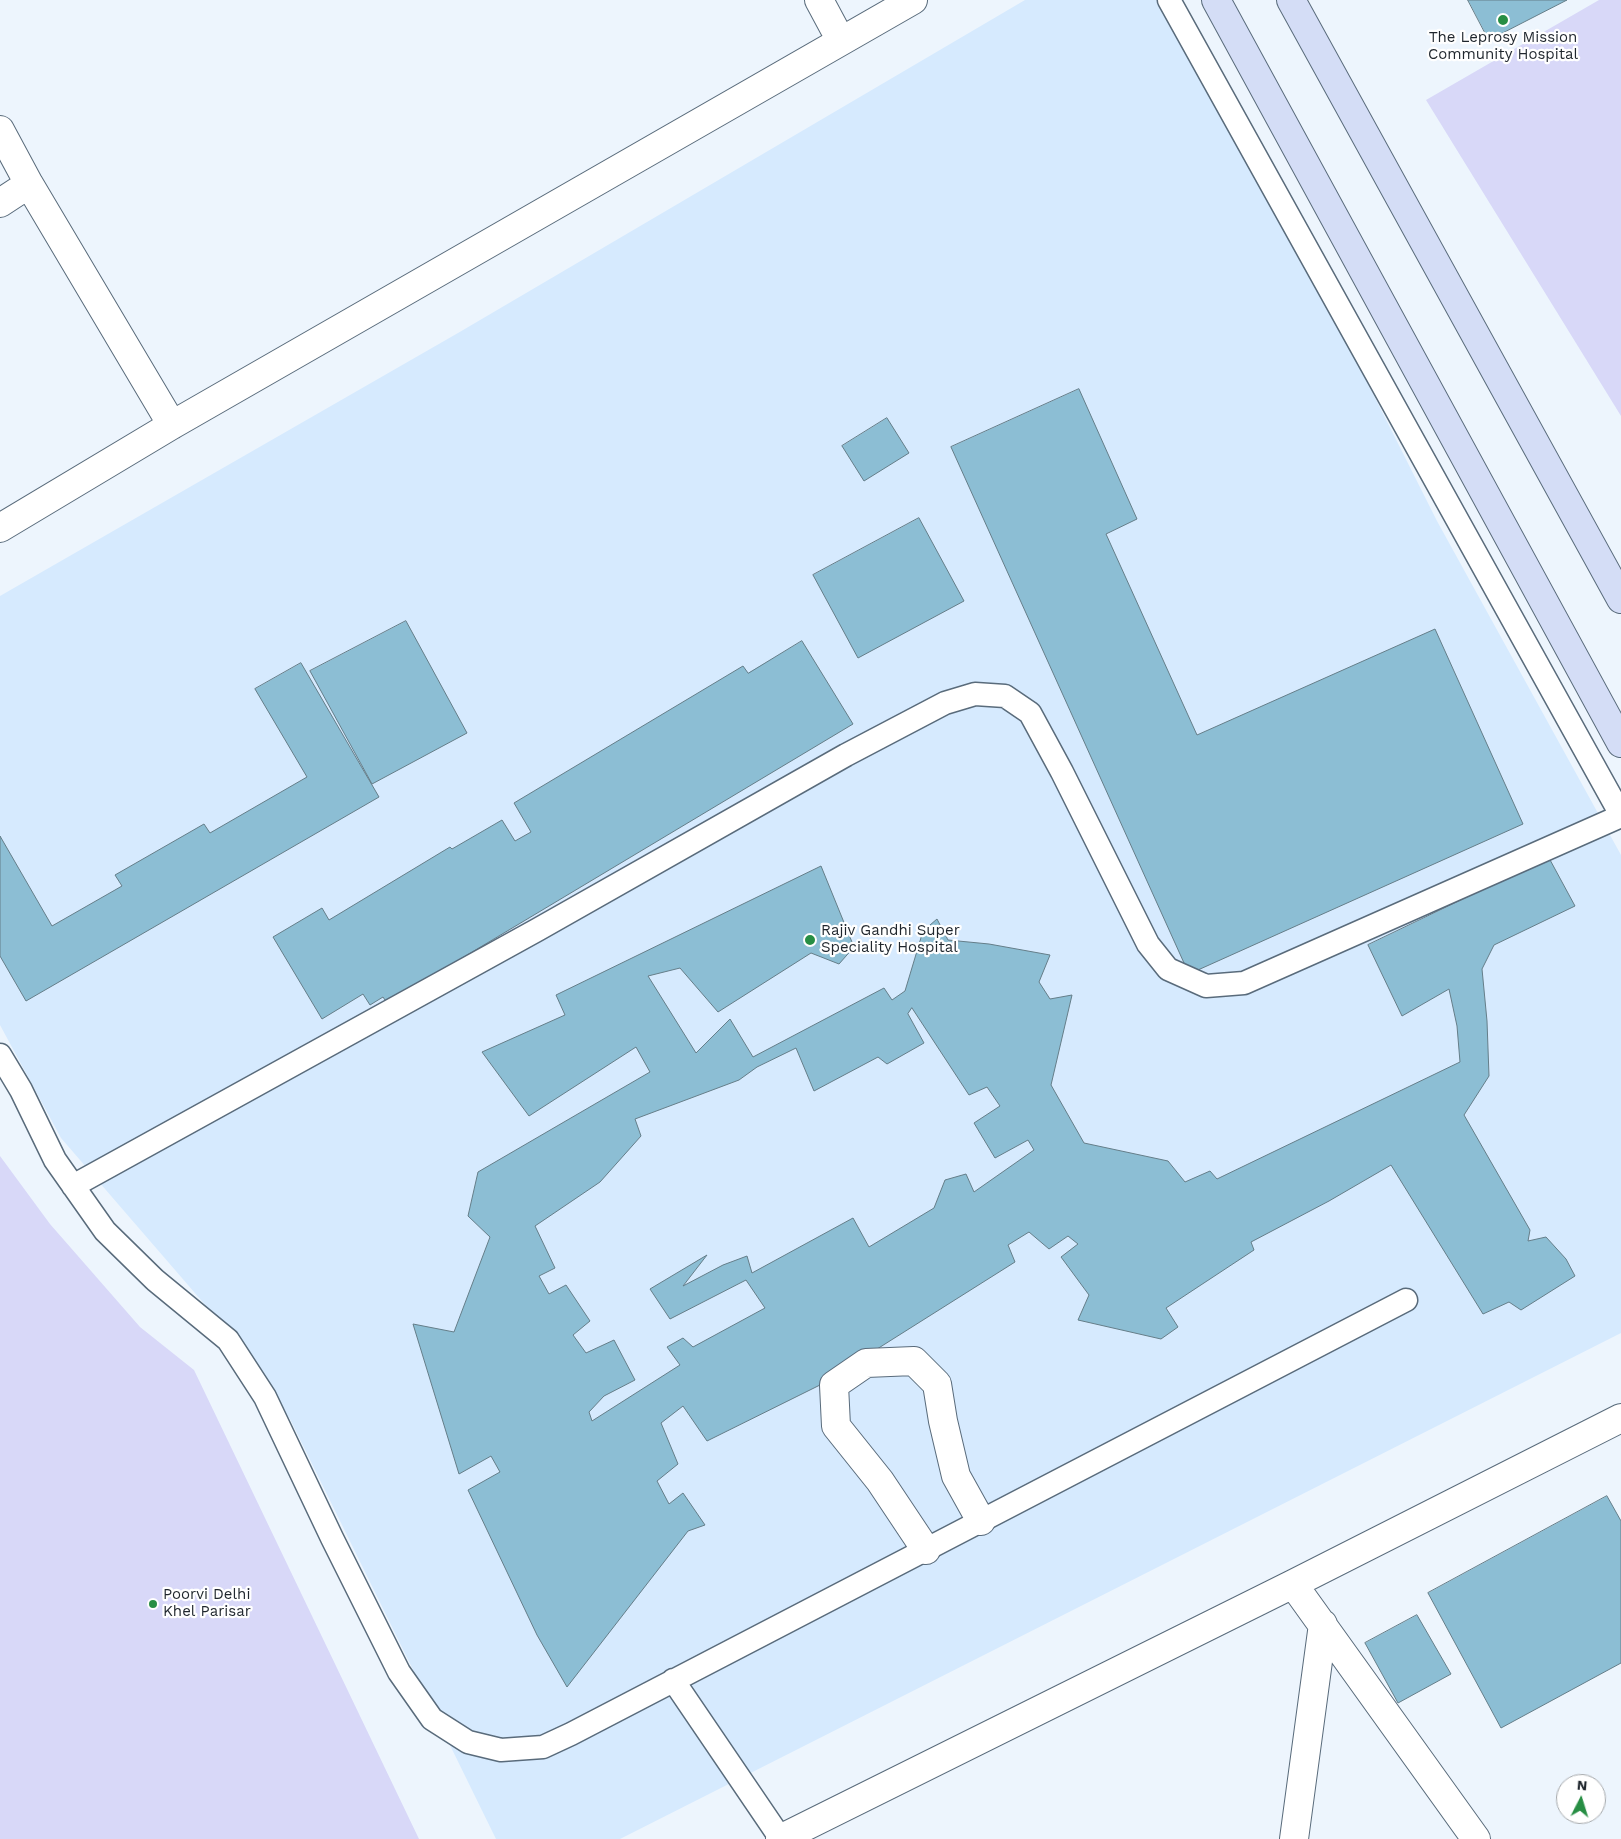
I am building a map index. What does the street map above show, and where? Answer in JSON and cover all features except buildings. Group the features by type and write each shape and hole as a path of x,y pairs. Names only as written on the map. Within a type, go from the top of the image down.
{"main road":[{"path":"1216,0 1621,743"},
{"path":"1291,0 1621,599"}],"street":[{"path":"819,0 841,41"},
{"path":"0,528 172,425 913,0"},
{"path":"0,130 29,184 172,425"},
{"path":"0,203 29,184"},
{"path":"926,1550 880,1481 836,1426 834,1385 866,1363 914,1361 937,1384 943,1421 956,1476 981,1521"},
{"path":"781,1839 1294,1584 1621,1418"},
{"path":"1294,1584 1476,1839"},
{"path":"1294,1839 1323,1624"}],"lane":[{"path":"73,1186 537,930 846,755 944,703 975,694 1006,696 1030,713 1062,772 1148,944 1168,969 1206,986 1244,983 1621,816 1169,0"},
{"path":"0,1055 21,1090 55,1160 104,1232 155,1280 228,1340 265,1397 332,1538 399,1672 432,1719 468,1742 502,1750 542,1747 1406,1300"},
{"path":"674,1680 781,1839"}],"shaded area":[{"name":"Rajiv Gandhi Super Speciality Hospital","path":"1025,0 1175,0 1437,521 1621,855 1621,1333 620,1839 496,1839 290,1419 207,1307 61,1138 0,1025 0,596 458,333"},
{"path":"1599,0 1621,0 1621,416 1426,100"},
{"name":"Poorvi Delhi Khel Parisar","path":"0,1156 50,1224 140,1327 194,1370 419,1839 0,1839"}],"place":[{"name":"The Leprosy Mission Community Hospital","path":"1503,20"},
{"name":"Rajiv Gandhi Super Speciality Hospital","path":"810,940"},
{"name":"Poorvi Delhi Khel Parisar","path":"153,1604"}]}
